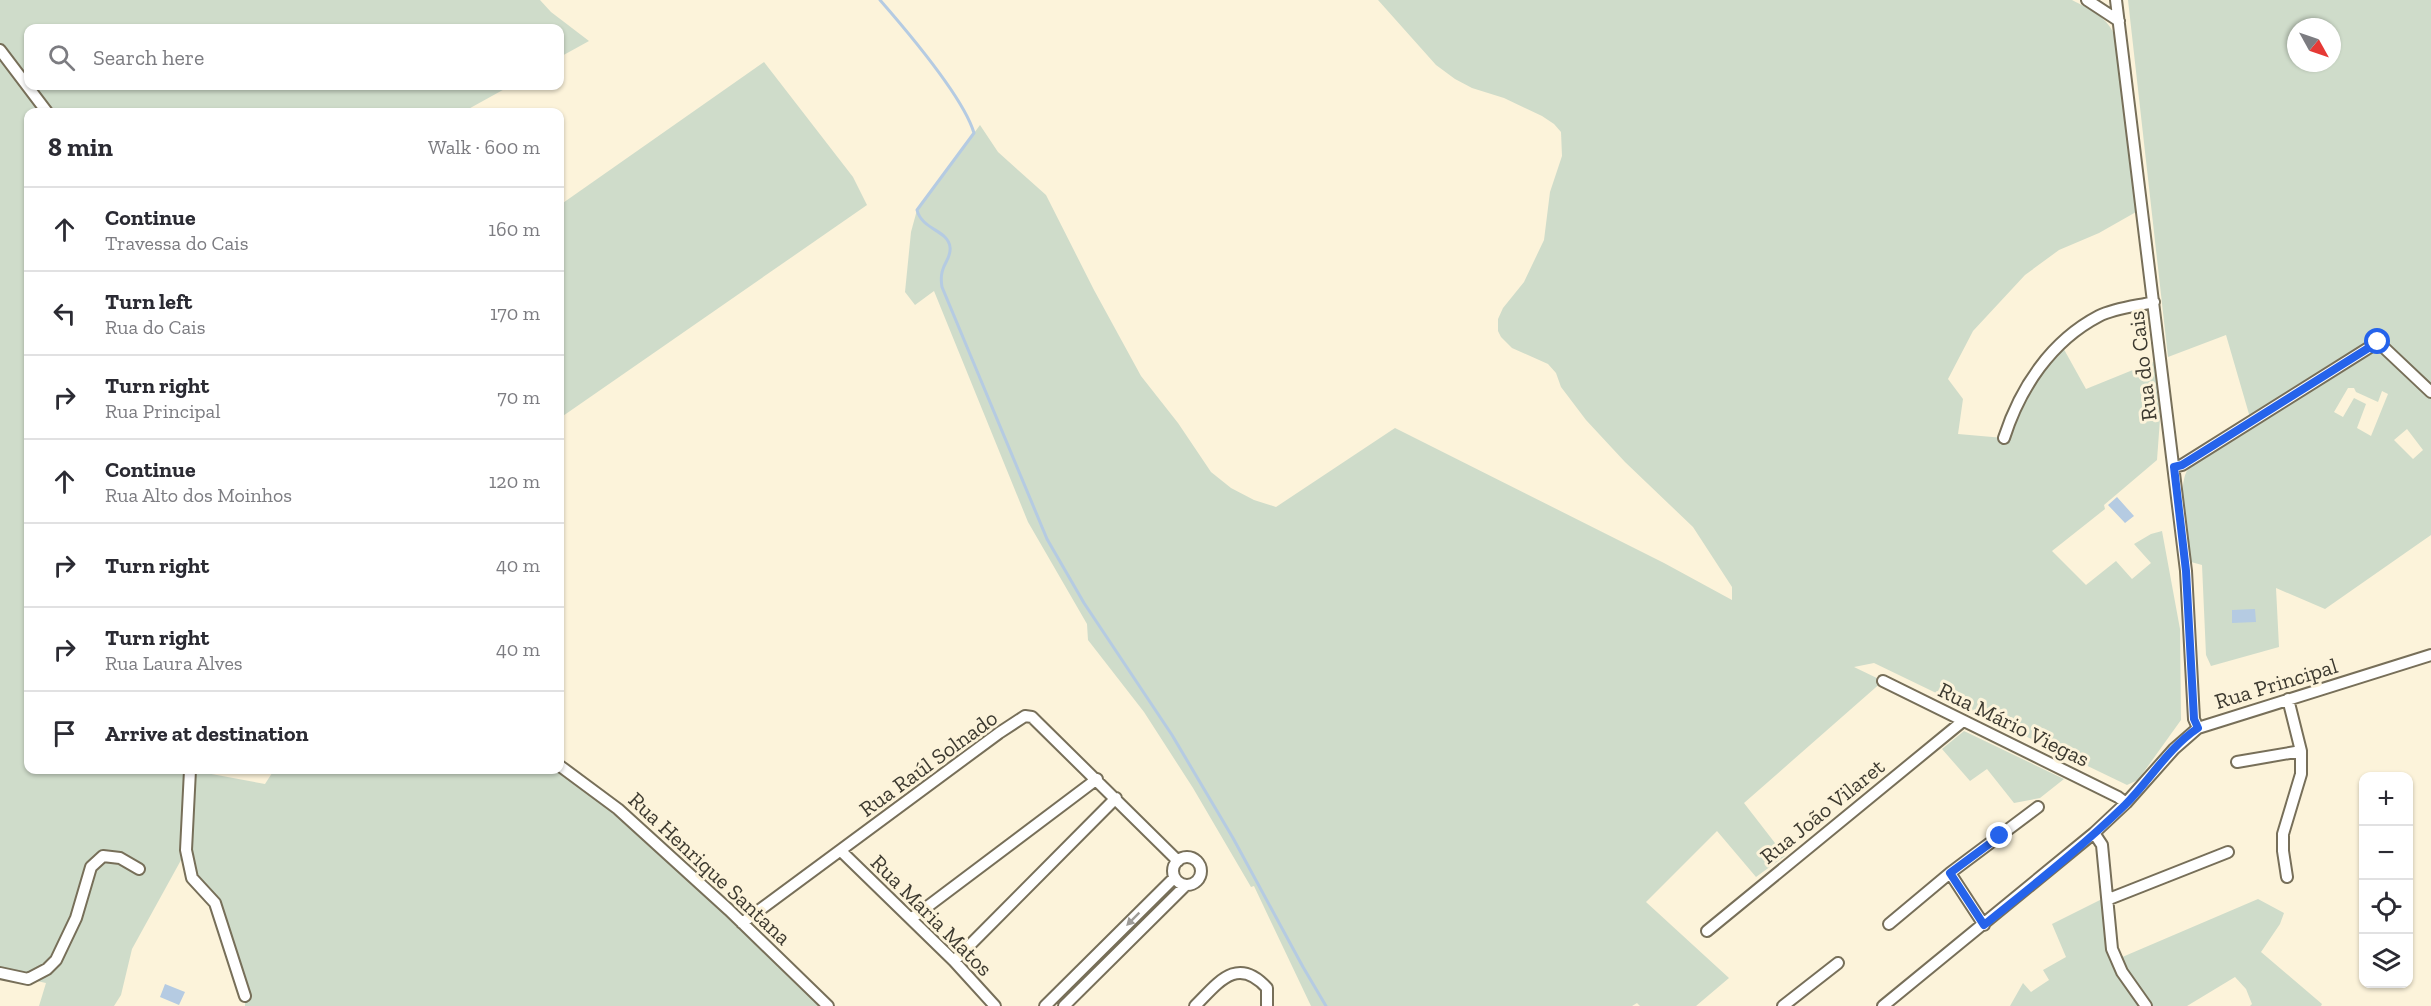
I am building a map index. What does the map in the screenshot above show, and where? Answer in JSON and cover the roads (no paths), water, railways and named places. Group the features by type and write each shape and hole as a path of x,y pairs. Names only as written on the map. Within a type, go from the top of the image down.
{"street":[{"path":"2087,0 2119,21"},
{"name":"Rua do Cais","path":"2116,0 2186,571 2194,719 2198,728"},
{"path":"0,50 24,81"},
{"path":"31,90 45,108"},
{"path":"2004,438 2020,395 2040,366 2061,344 2081,327 2102,315 2154,302"},
{"path":"2174,467 2182,465 2378,342 2431,392"},
{"name":"Rua Principal","path":"1883,1006 2094,833 2126,803 2174,748 2198,728 2431,655"},
{"name":"Rua Mário Viegas","path":"1883,681 2118,796 2126,803"},
{"path":"2287,876 2283,834 2301,774 2301,751 2288,699"},
{"name":"Rua Raúl Solnado","path":"742,923 1025,716 1032,717 1178,861"},
{"name":"Rua João Vilaret","path":"1707,932 1963,721"},
{"path":"2237,762 2301,751"},
{"name":"Rua Henrique Santana","path":"564,769 618,809 828,1006"},
{"path":"190,774 186,850 192,878 215,903 245,996"},
{"path":"911,919 1097,779"},
{"path":"954,961 1116,798"},
{"path":"1889,924 1950,873 2038,807"},
{"path":"2094,833 2102,845 2112,949 2122,972 2146,1006"},
{"name":"Rua Maria Matos","path":"841,851 954,961 996,1006"},
{"path":"2109,899 2228,852"},
{"path":"0,973 28,979 47,969 56,960 76,918 91,867 103,856 120,858 139,869"},
{"path":"1064,1006 1186,885 1198,879 1200,867 1190,858 1178,861 1173,868 1174,878 1186,885"},
{"path":"1950,873 1984,925"},
{"path":"1045,1006 1174,878"},
{"path":"1783,1006 1838,963"},
{"path":"1195,1006 1223,978 1236,972 1248,974 1267,988 1267,1006"}],"water":[{"path":"2117,497 2134,516 2125,523 2108,505"},
{"path":"2255,609 2256,622 2232,623 2232,610"},
{"path":"165,984 185,992 179,1005 160,997"}],"waterway":[{"path":"880,0 947,83 968,118 974,133 917,210 924,222 948,241 950,252 943,268 942,287 1047,539 1084,603 1172,735 1233,838 1326,1006"}]}
